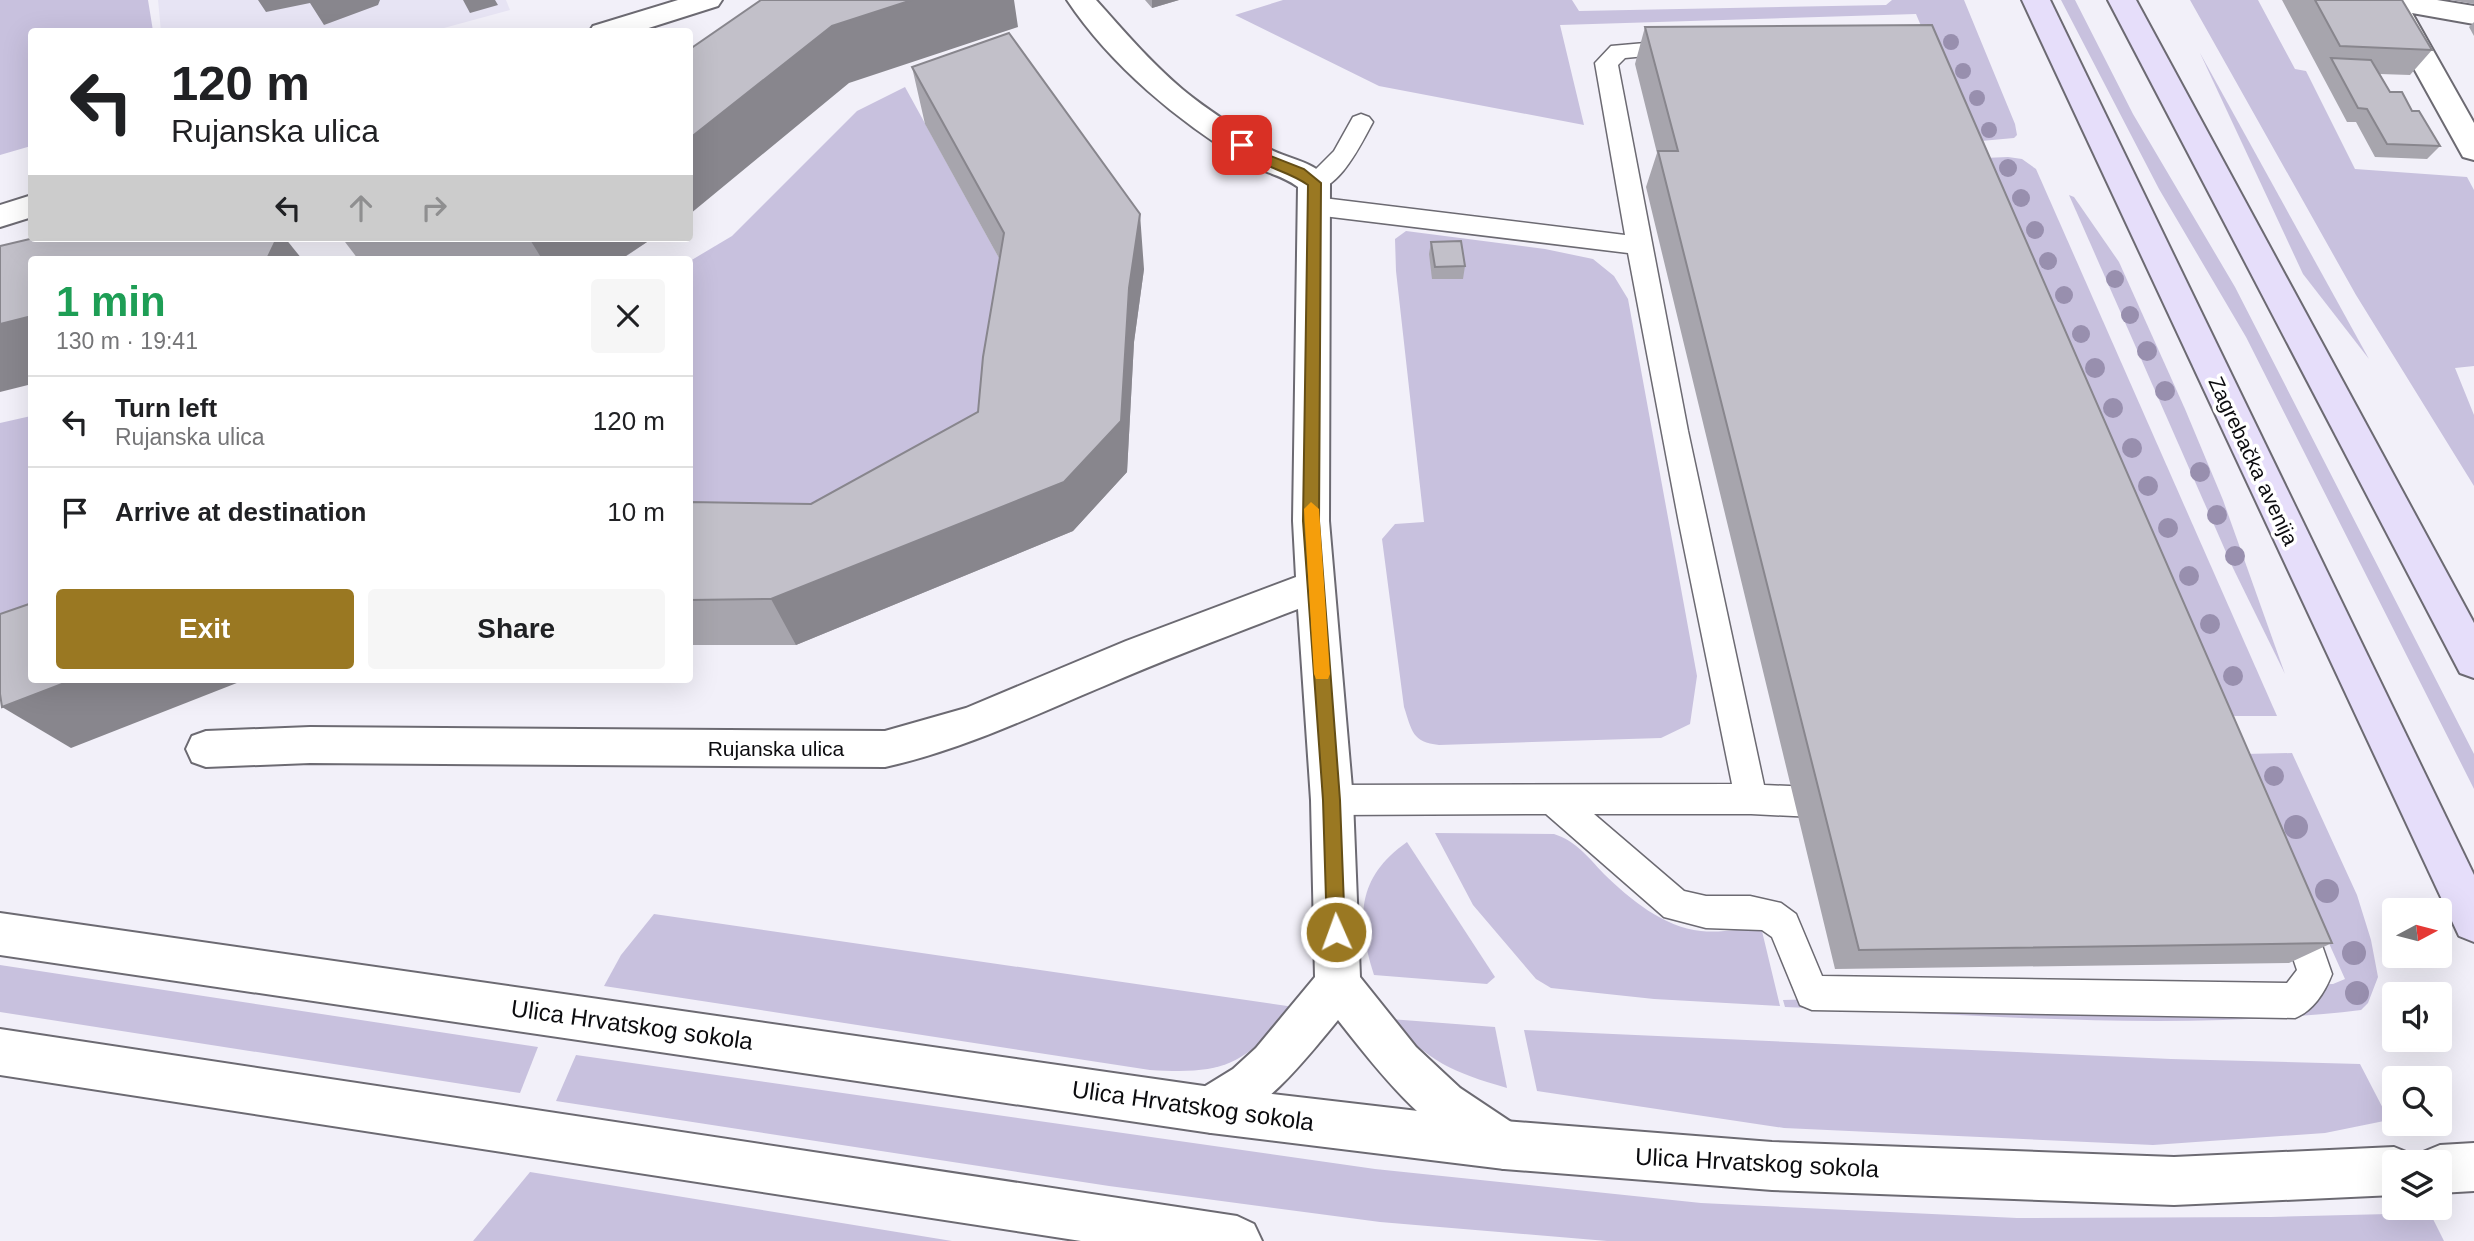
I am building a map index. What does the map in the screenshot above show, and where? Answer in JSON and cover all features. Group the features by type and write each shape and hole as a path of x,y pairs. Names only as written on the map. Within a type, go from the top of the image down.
{"main road":[{"name":"Zagrebačka avenija","path":"2036,0 2361,689 2474,921"},
{"path":"2122,0 2474,661"}],"street":[{"path":"616,28 708,0"},
{"path":"1082,0 1133,60 1173,97 1258,156 1299,172 1315,195 1311,521 1332,800 1338,985 1400,1063 1443,1105 1504,1145"},
{"path":"2390,0 2474,15"},
{"path":"2390,0 2474,150"},
{"path":"0,216 28,207"},
{"name":"Rujanska ulica","path":"206,749 310,745 885,748 925,741 972,726 1114,663 1315,586"},
{"name":"Ulica Hrvatskog sokola","path":"0,934 1211,1110 1504,1145 1772,1166 2174,1181 2382,1172"},
{"path":"1211,1110 1249,1085 1272,1064 1338,985"},
{"path":"0,1052 1237,1241"},
{"path":"2452,1168 2474,1167"}],"lane":[{"path":"1700,46 1619,51 1606,63 1637,245 1721,670 1751,799"},
{"path":"1361,122 1343,156 1315,195 1637,245"},
{"path":"1552,799 1676,906 1706,912 1769,915 1784,926 1812,993 2295,1001 2315,974 2285,885"},
{"path":"1332,800 1751,799 1863,805"}],"shaded area":[{"path":"0,0 148,0 153,28 28,28 28,147 0,155"},
{"path":"158,0 506,0 510,10 444,28 161,28"},
{"path":"1283,0 1572,0 1579,11 1886,5 1892,0 1964,0 2015,124 2017,135 2014,138 1970,142 1916,14 1560,25 1584,125 1379,86 1235,15"},
{"path":"2061,0 2075,0 2133,114 2235,287 2474,754 2474,789 2246,337 2159,189"},
{"path":"2190,0 2258,0 2295,69 2306,71 2355,169 2467,177 2474,190 2474,366 2455,368 2474,415 2474,486 2356,295"},
{"path":"2200,53 2369,359 2303,274"},
{"path":"905,87 1015,287 991,463 693,549 693,259 732,236 857,111"},
{"path":"1984,158 2022,159 2036,169 2277,716 2226,716"},
{"path":"2069,195 2074,197 2119,262 2223,500 2285,674 2233,568"},
{"path":"1406,231 1545,249 1593,259 1614,276 1628,299 1697,676 1690,724 1661,738 1439,745 1423,741 1414,734 1404,707 1382,539 1395,524 1424,522 1396,271 1395,239"},
{"path":"28,417 28,648 0,634 0,423"},
{"path":"2292,753 2357,895 2371,940 2378,977 2368,1003 2361,1010 2290,1017 2146,1021 1785,1007 1783,1000 2333,984 2345,979 2244,754"},
{"path":"1435,833 1554,834 1575,845 1636,902 1673,924 1701,931 1761,927 1780,1006 1654,999 1551,988 1536,979 1473,905"},
{"path":"1407,842 1495,977 1487,984 1374,975 1364,936 1365,901 1369,885 1378,870"},
{"path":"654,914 1294,1007 1261,1042 1232,1062 1198,1070 1176,1071 1150,1070 604,986 621,955"},
{"path":"0,965 538,1047 520,1093 0,1012"},
{"path":"1390,1019 1495,1027 1507,1088 1471,1077 1442,1064 1417,1046"},
{"path":"1524,1030 2171,1059 2360,1064 2382,1106 2382,1121 2325,1133 2153,1145 1784,1128 1537,1091"},
{"path":"576,1055 1375,1169 1701,1203 2017,1218 2382,1214 2382,1220 2434,1220 2444,1241 1607,1241 1380,1222 1109,1186 556,1101"},
{"path":"530,1172 952,1241 473,1241"}],"building":[{"path":"761,0 912,0 832,26 693,136 693,47"},
{"path":"2315,0 2402,0 2432,50 2340,46"},
{"path":"1932,25 2332,943 1859,950 1658,151 1678,151 1645,27"},
{"path":"1009,33 1140,214 1129,288 1121,421 1064,482 771,599 693,600 693,502 811,504 978,412 983,357 1004,233 912,67"},
{"path":"2331,58 2371,60 2390,92 2402,92 2412,111 2419,111 2440,146 2387,144 2367,109 2358,108"},
{"path":"28,239 28,242 275,242 268,256 28,256 28,317 0,324 0,246"},
{"path":"1461,241 1465,266 1435,267 1431,242"},
{"path":"28,604 28,683 65,683 2,707 0,614"}],"slow traffic":[{"path":"1311,509 1322,674"}],"route":[{"path":"1242,145 1258,156 1299,172 1314,183 1311,521 1332,800 1336,932"}]}
